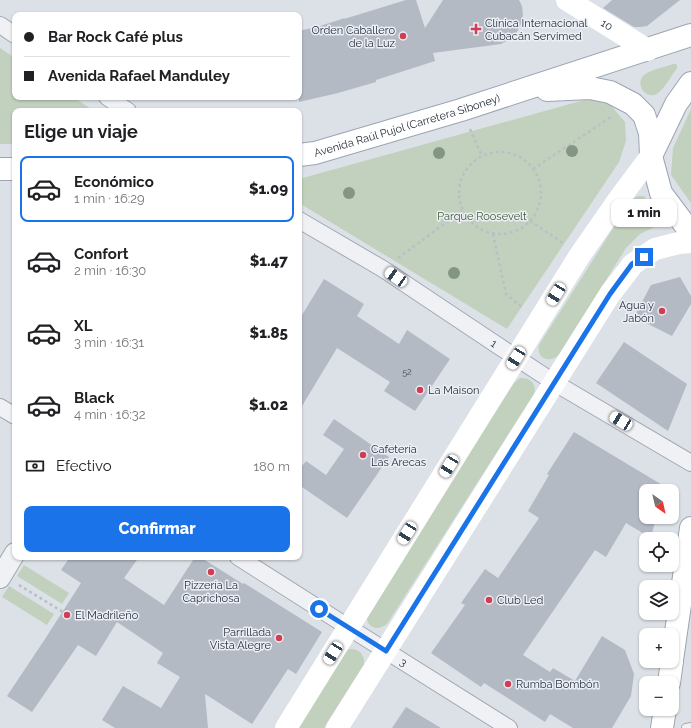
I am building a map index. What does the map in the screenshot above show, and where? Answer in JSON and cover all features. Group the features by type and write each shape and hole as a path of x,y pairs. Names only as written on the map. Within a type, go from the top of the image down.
{"main road":[{"name":"10","path":"567,0 648,50"},
{"name":"Avenida Raúl Pujol (Carretera Siboney)","path":"302,154 461,110 691,35"},
{"path":"286,728 580,255 651,156 676,104 691,83"},
{"name":"Avenida Raúl Pujol (Carretera Siboney)","path":"514,92 590,88 610,92 632,104 644,115 650,133 651,156 661,193 691,233"},
{"path":"0,169 12,169"},
{"path":"337,728 610,294 632,264 655,249 679,243 691,242"},
{"path":"677,628 690,543"},
{"path":"662,728 664,716"}],"street":[{"path":"0,25 12,33"},
{"path":"112,100 124,108"},
{"name":"1","path":"302,222 383,269 555,383 691,463"},
{"path":"0,407 12,414"},
{"path":"1,576 12,558"},
{"name":"3","path":"243,560 348,628 509,728"}],"lane":[{"path":"686,728 691,727"}],"path":[{"path":"461,110 482,156"},
{"path":"533,169 596,127"},
{"path":"496,152 510,153 523,159 533,169 539,181 541,195 538,209 530,221 520,230 507,234 494,234 480,230 470,222 462,211 458,199 459,186 463,174 471,163 482,156 496,152"},
{"path":"383,269 462,211"},
{"path":"530,221 580,255"},
{"path":"494,234 506,294 539,320"},
{"path":"1,576 63,612"}],"green space":[{"path":"0,48 12,56 12,100 78,100 90,108 12,108 12,144 0,144"},
{"path":"673,64 677,65 677,68 658,93 650,95 643,91 640,83 644,75"},
{"name":"Parque Roosevelt","path":"588,99 608,102 625,122 626,141 619,162 507,329 302,205 302,178"},
{"path":"691,109 691,203 671,175 673,148"},
{"path":"638,196 644,196 660,217 661,224 640,234 626,248 560,354 552,359 542,357 539,350 539,345 631,200"},
{"path":"520,378 530,380 534,384 534,394 387,624 379,628 372,627 368,621 367,613 514,383"},
{"path":"24,565 69,593 62,604 17,576"},
{"path":"9,586 54,614 47,625 2,597"},
{"path":"349,649 359,651 363,655 364,665 324,728 298,728 346,651"}],"building":[{"path":"406,0 416,0 425,28 443,0 519,0 522,6 523,15 517,32 510,39 501,44 433,53 435,61 376,80 376,82 299,102 299,100 302,100 302,30 345,18 344,19"},
{"path":"612,0 680,0 647,26 634,27 603,8"},
{"name":"Agua y Jabón","path":"680,277 691,296 691,304 672,336 634,317 651,285"},
{"path":"324,279 364,304 357,316 399,344 407,330 450,359 415,411 384,391 390,382 337,348 302,406 302,315"},
{"path":"624,342 687,384 668,431 596,383"},
{"path":"334,419 389,457 347,518 302,487 302,466 306,461 326,475 344,449 323,435"},
{"path":"574,432 661,484 639,484 639,524 654,524 652,532 641,532 626,523 606,557 595,550 523,655 550,672 553,668 575,681 602,636 625,650 634,674 631,696 612,728 573,728 550,714 545,722 484,683 481,687 431,653 465,605 461,603 485,569 498,578 539,518 528,511 549,475 547,474"},
{"path":"68,560 137,560 124,578 164,605 193,560 205,560 322,632 296,674 288,669 252,724 205,694 208,728 115,728 102,720 123,686 161,708 180,677 157,663 163,653 117,622 96,656 78,645 32,712 7,696 81,583 61,570"},
{"path":"406,707 441,728 392,728"}],"place":[{"name":"Clínica Internacional Cubacán Servimed","path":"476,29"},
{"name":"Orden Caballero de la Luz","path":"403,36"},
{"name":"Agua y Jabón","path":"662,311"},
{"name":"La Maison","path":"420,390"},
{"name":"Cafetería Las Arecas","path":"363,455"},
{"name":"Pizzería La Caprichosa","path":"211,572"},
{"name":"Club Led","path":"489,600"},
{"name":"El Madrileño","path":"67,615"},
{"name":"Parrillada Vista Alegre","path":"279,638"},
{"name":"Rumba Bombón","path":"508,684"}],"route":[{"path":"319,609 386,651 610,294 632,264 644,257"}]}
